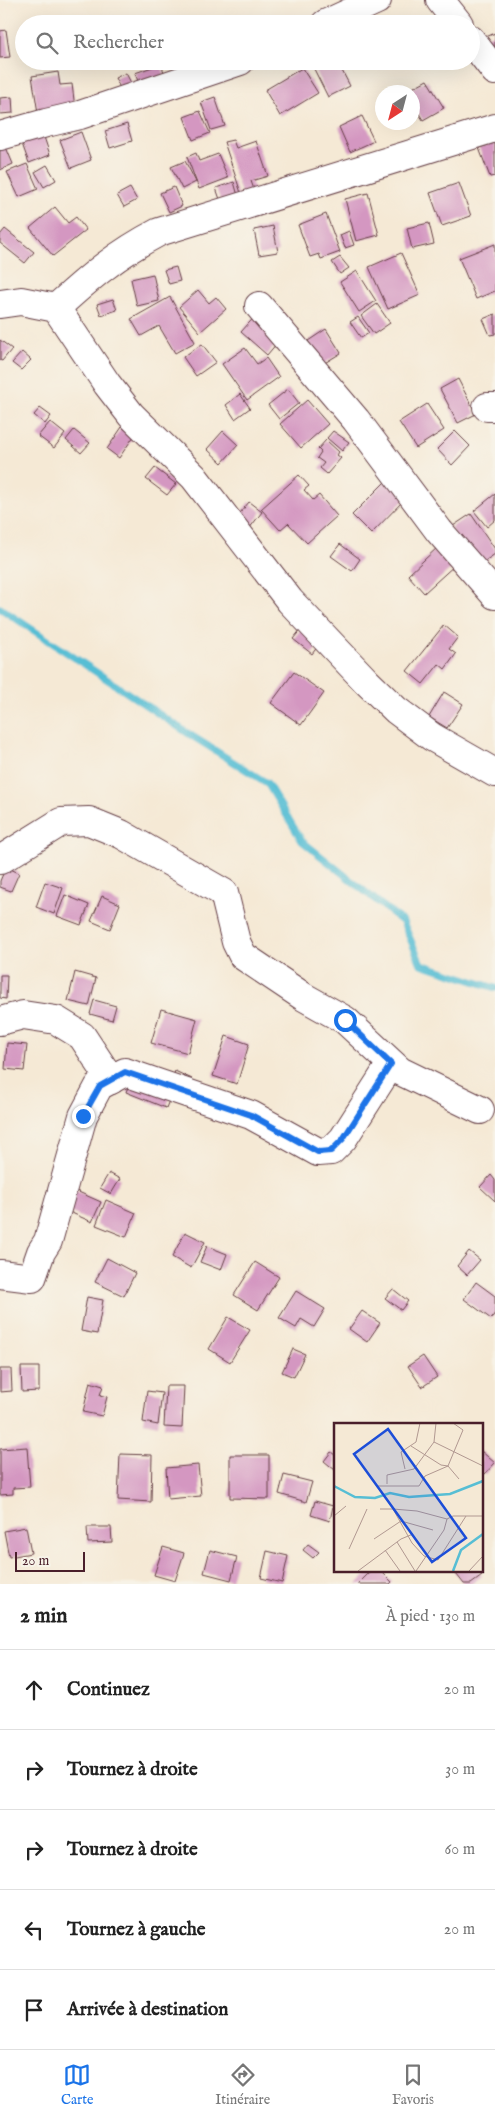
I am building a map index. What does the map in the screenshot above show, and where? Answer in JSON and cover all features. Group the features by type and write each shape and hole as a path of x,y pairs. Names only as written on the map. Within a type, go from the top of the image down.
{"street":[{"path":"344,15 377,0"},
{"path":"440,0 452,15"},
{"path":"480,52 495,71"},
{"path":"0,136 80,115 213,70"},
{"path":"56,308 102,267 131,246 159,232 495,128"},
{"path":"0,304 21,302 56,308 107,384 131,415 194,477 290,601 396,710 432,737 495,773"},
{"path":"259,306 356,420 439,531 495,595"},
{"path":"0,860 61,822 89,822 121,834 224,893 236,942 243,956 304,997 345,1020 400,1071 480,1110"},
{"path":"0,1022 23,1015 56,1020 82,1036 111,1080"},
{"path":"0,1274 32,1278 41,1252 48,1241 83,1116 100,1086 125,1072 251,1115 318,1152 331,1151 343,1139 391,1064"}],"building":[{"path":"6,30 10,57 0,58 0,31"},
{"path":"495,33 495,57 486,37"},
{"path":"144,70 163,70 165,75 139,84 135,73"},
{"path":"299,70 303,70 318,93 280,116 265,90"},
{"path":"314,70 342,70 350,86 328,97"},
{"path":"58,72 60,85 72,84 75,108 38,113 32,76"},
{"path":"126,73 133,87 122,92 115,78"},
{"path":"427,80 444,108 423,120 420,115 420,85 418,85"},
{"path":"12,97 13,113 0,114 0,98"},
{"path":"215,97 225,126 211,130 201,102"},
{"path":"200,111 210,133 193,140 184,117"},
{"path":"362,116 374,141 350,152 339,127"},
{"path":"127,124 132,141 110,148 105,131"},
{"path":"81,132 91,160 71,168 60,140"},
{"path":"43,134 50,155 29,163 21,141"},
{"path":"233,140 236,148 256,141 268,176 251,181 256,195 243,199 224,142"},
{"path":"495,143 495,176 490,177 479,148"},
{"path":"5,145 13,164 0,170 0,147"},
{"path":"196,153 199,161 218,154 228,178 199,189 187,157"},
{"path":"185,161 196,182 182,189 171,167"},
{"path":"27,164 38,189 19,197 7,172"},
{"path":"47,165 56,180 44,187 35,172"},
{"path":"234,182 239,199 222,205 216,188"},
{"path":"459,183 471,216 442,226 430,193"},
{"path":"174,187 182,206 169,212 160,193"},
{"path":"130,188 137,200 124,207 117,195"},
{"path":"368,193 379,235 356,241 345,199"},
{"path":"55,207 68,223 76,217 86,230 53,256 30,228"},
{"path":"326,214 340,252 321,259 319,254 310,257 298,225"},
{"path":"429,223 434,244 412,249 407,228"},
{"path":"273,226 278,252 259,255 254,230"},
{"path":"5,229 34,252 25,263 0,243 0,235"},
{"path":"349,231 354,245 345,248 340,235"},
{"path":"495,244 495,291 476,299 459,258"},
{"path":"401,253 420,295 388,309 369,267"},
{"path":"340,257 349,268 340,274 332,262"},
{"path":"176,267 180,281 169,284 164,270"},
{"path":"357,271 376,301 359,312 340,282"},
{"path":"153,274 159,301 137,306 131,279"},
{"path":"198,290 209,303 216,297 226,309 200,332 179,307"},
{"path":"170,297 195,342 175,353 159,326 141,336 131,319"},
{"path":"113,299 117,310 101,315 97,304"},
{"path":"377,304 390,323 374,334 361,316"},
{"path":"257,314 282,337 267,355 241,332"},
{"path":"495,314 495,334 490,335 483,319"},
{"path":"358,317 369,333 361,338 350,322"},
{"path":"326,329 341,353 323,364 308,341"},
{"path":"0,340 12,349 2,361 0,360"},
{"path":"202,344 216,362 196,376 183,357"},
{"path":"245,348 257,364 266,358 279,377 247,400 222,364"},
{"path":"22,352 31,360 21,370 12,363"},
{"path":"458,379 476,414 458,423 440,389"},
{"path":"288,389 299,403 279,419 268,405"},
{"path":"240,394 250,408 235,419 226,405"},
{"path":"307,400 328,424 301,448 280,424"},
{"path":"427,404 444,430 416,448 399,422"},
{"path":"40,408 51,416 45,424 34,415"},
{"path":"50,422 65,434 54,448 38,436"},
{"path":"122,427 134,436 119,458 107,449"},
{"path":"74,430 90,443 81,453 66,440"},
{"path":"223,431 238,445 222,463 207,449"},
{"path":"333,431 349,442 342,451 327,438"},
{"path":"455,431 470,446 452,465 437,449"},
{"path":"326,440 339,452 337,455 341,458 327,474 320,468 324,463 317,458 321,452 318,449"},
{"path":"155,468 176,484 167,495 146,479"},
{"path":"299,475 309,486 304,490 313,500 319,495 337,516 307,543 288,523 280,530 261,509"},
{"path":"388,479 406,498 371,534 352,515"},
{"path":"495,494 495,520 487,527 474,511"},
{"path":"249,502 262,512 249,529 236,518"},
{"path":"471,514 495,549 495,554 476,567 450,528"},
{"path":"340,544 360,559 352,571 331,556"},
{"path":"439,546 456,564 424,593 408,575"},
{"path":"444,625 458,637 449,649 456,654 445,669 439,664 423,684 407,671"},
{"path":"302,628 321,642 312,654 293,639"},
{"path":"294,672 324,693 301,725 271,703"},
{"path":"444,692 463,704 447,728 429,717"},
{"path":"6,867 19,873 11,891 0,887 0,881"},
{"path":"45,882 63,888 54,914 36,907"},
{"path":"65,895 89,905 81,925 57,916"},
{"path":"102,896 120,904 110,929 91,921"},
{"path":"75,972 96,978 89,1006 68,1001"},
{"path":"0,975 7,975 6,999 0,998"},
{"path":"94,1000 116,1006 112,1020 90,1014"},
{"path":"161,1009 197,1019 188,1053 151,1043"},
{"path":"226,1036 249,1044 237,1084 213,1076"},
{"path":"7,1043 27,1045 24,1071 5,1069"},
{"path":"175,1071 192,1079 186,1091 170,1083"},
{"path":"132,1077 172,1093 166,1108 126,1092"},
{"path":"109,1173 120,1179 111,1194 100,1188"},
{"path":"491,1175 495,1180 495,1201 480,1187"},
{"path":"74,1190 101,1202 92,1222 65,1210"},
{"path":"106,1200 136,1213 126,1237 96,1225"},
{"path":"185,1232 205,1242 191,1268 172,1257"},
{"path":"207,1246 227,1254 221,1270 200,1262"},
{"path":"469,1251 480,1260 467,1275 457,1266"},
{"path":"107,1258 135,1273 124,1296 95,1282"},
{"path":"255,1262 279,1277 258,1310 234,1295"},
{"path":"476,1282 495,1296 495,1313 491,1319 464,1299"},
{"path":"393,1289 408,1301 401,1310 385,1298"},
{"path":"296,1291 325,1309 314,1327 301,1319 296,1328 279,1318"},
{"path":"87,1297 103,1300 97,1334 81,1331"},
{"path":"362,1311 380,1323 367,1342 349,1329"},
{"path":"228,1317 250,1330 230,1362 209,1349"},
{"path":"293,1349 305,1354 294,1377 282,1372"},
{"path":"423,1356 437,1377 422,1387 408,1366"},
{"path":"21,1367 39,1367 39,1391 22,1392"},
{"path":"0,1369 11,1369 12,1391 0,1392"},
{"path":"90,1382 103,1386 100,1395 107,1397 102,1416 83,1412"},
{"path":"166,1386 184,1386 182,1428 164,1427"},
{"path":"147,1391 162,1393 158,1425 143,1422"},
{"path":"27,1447 30,1487 13,1488 13,1494 0,1495 0,1449"},
{"path":"331,1452 334,1454 334,1469 324,1461"},
{"path":"482,1452 495,1463 485,1474 482,1472"},
{"path":"120,1454 152,1455 151,1502 118,1500"},
{"path":"230,1455 269,1455 269,1499 230,1498"},
{"path":"198,1465 201,1496 168,1499 166,1468"},
{"path":"284,1475 312,1482 306,1502 279,1494"},
{"path":"315,1501 333,1506 330,1521 311,1515"},
{"path":"26,1527 31,1553 9,1557 4,1531"},
{"path":"87,1527 111,1527 112,1542 88,1543"},
{"path":"308,1544 319,1552 313,1558 303,1550"},
{"path":"163,1547 184,1553 175,1581 154,1575"},
{"path":"210,1550 237,1557 231,1580 204,1573"},
{"path":"267,1551 288,1556 282,1583 261,1578"},
{"path":"369,1572 382,1572 392,1582 390,1584 357,1584"},
{"path":"455,1572 479,1572 482,1576 471,1584 464,1584"}],"waterway":[{"path":"0,608 192,736 267,783 302,841 403,922 421,964 495,988"}],"route":[{"path":"83,1116 100,1086 125,1072 251,1115 318,1152 331,1151 343,1139 391,1064 345,1020"}]}
